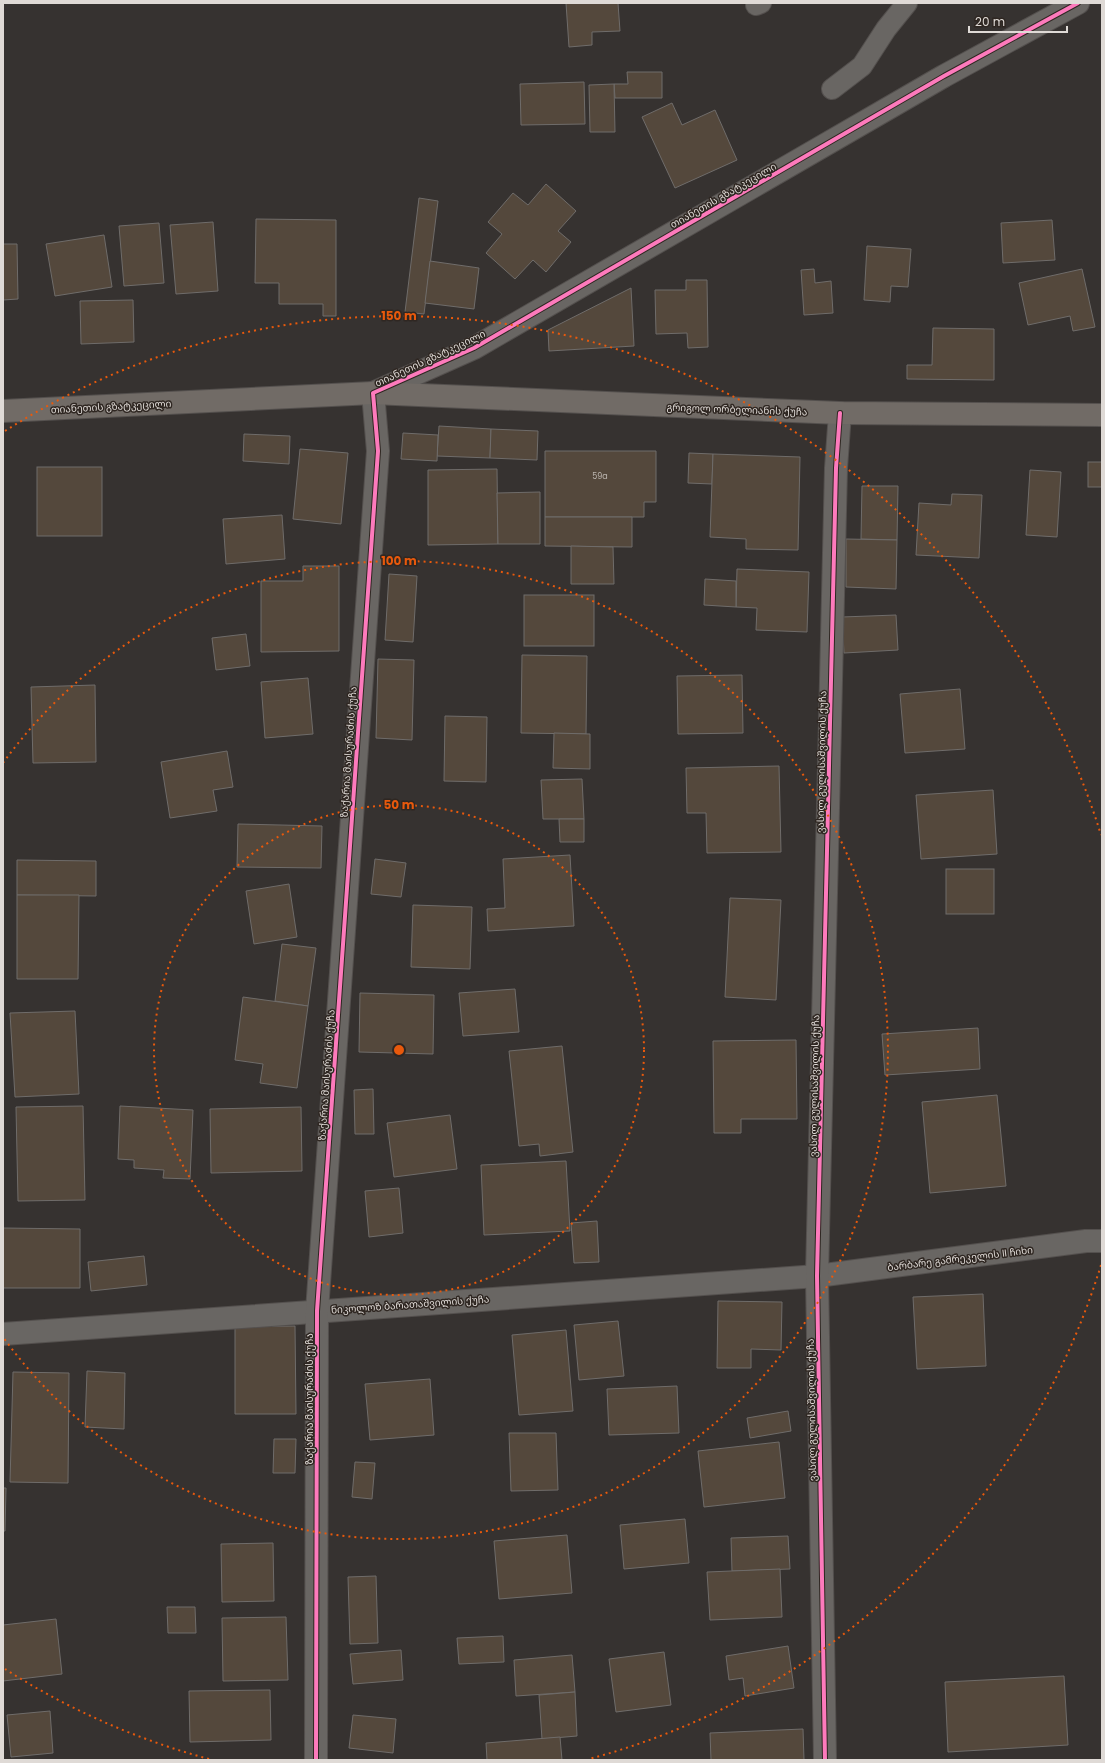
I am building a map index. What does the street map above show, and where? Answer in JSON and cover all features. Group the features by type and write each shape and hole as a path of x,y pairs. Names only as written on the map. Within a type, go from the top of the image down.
{"main road":[{"name":"თიანეთის გზატკეცილი","path":"3,411 373,393"},
{"name":"გრიგოლ ორბელიანის ქუჩა","path":"373,393 840,413 1102,415"}],"street":[{"name":"თიანეთის გზატკეცილი","path":"373,393 474,348 944,76 1078,3"},
{"name":"ზაქარია მაისურაძის ქუჩა","path":"316,1760 318,1311 378,451 373,393"},
{"name":"ვასილ გულისაშვილის ქუჩა","path":"825,1760 817,1276 836,468 840,413"},
{"name":"ბარბარე გამრეკელის II ჩიხი","path":"817,1276 1102,1241"},
{"name":"ნიკოლოზ ბარათაშვილის ქუჩა","path":"3,1334 817,1276"}],"lane":[{"path":"832,89 862,66 886,29 907,3"}],"building":[{"path":"566,3 618,3 620,31 592,32 592,45 569,47"},
{"path":"627,72 662,72 662,98 615,98 614,84 628,84"},
{"path":"584,82 585,124 521,125 520,84"},
{"path":"614,84 615,132 590,132 589,85"},
{"path":"672,103 682,125 715,110 737,160 675,188 642,117"},
{"path":"546,184 576,211 558,231 571,242 546,272 533,260 515,279 486,253 502,234 488,222 513,193 528,205"},
{"path":"419,198 438,201 424,314 405,312"},
{"path":"256,219 336,220 336,316 323,316 323,304 279,304 279,283 255,283"},
{"path":"1052,220 1055,260 1003,263 1001,223"},
{"path":"213,222 218,291 176,294 170,225"},
{"path":"159,223 164,283 124,286 119,226"},
{"path":"104,235 112,287 55,296 46,244"},
{"path":"3,244 17,244 18,299 3,300"},
{"path":"867,246 911,249 908,287 891,286 890,302 864,300"},
{"path":"430,261 479,268 474,309 425,303"},
{"path":"814,269 815,283 831,281 833,313 804,315 801,270"},
{"path":"1082,269 1095,327 1073,331 1070,316 1028,325 1019,283"},
{"path":"686,280 707,280 708,347 688,348 687,333 656,334 655,290 686,290"},
{"path":"631,288 634,346 549,351 548,330"},
{"path":"133,300 134,342 81,344 80,301"},
{"path":"933,328 994,329 994,380 907,379 907,365 932,365"},
{"path":"439,426 491,429 490,458 437,456"},
{"path":"491,429 538,431 537,460 490,458"},
{"path":"403,433 438,435 437,461 401,459"},
{"path":"244,434 290,436 289,464 243,461"},
{"path":"300,449 348,453 341,524 293,519"},
{"path":"545,451 656,451 656,502 644,502 644,517 545,517"},
{"path":"689,453 713,454 712,484 688,483"},
{"path":"713,454 800,457 798,550 746,549 746,539 710,537"},
{"path":"1088,462 1102,462 1102,487 1088,487"},
{"path":"37,467 102,467 102,536 37,536"},
{"path":"497,469 498,544 428,545 428,470"},
{"path":"1030,470 1061,472 1057,537 1026,535"},
{"path":"862,486 898,486 897,540 861,539"},
{"path":"540,492 540,544 498,544 497,493"},
{"path":"952,494 982,495 979,558 916,555 919,503 951,505"},
{"path":"282,515 285,559 226,564 223,519"},
{"path":"545,517 632,517 632,547 545,546"},
{"path":"846,539 897,540 896,589 846,587"},
{"path":"571,546 613,547 614,584 571,584"},
{"path":"303,566 339,566 339,651 261,652 261,581 303,581"},
{"path":"737,569 809,572 807,632 756,630 757,608 736,607"},
{"path":"389,574 417,576 413,642 385,640"},
{"path":"705,579 736,581 736,607 704,605"},
{"path":"524,595 594,595 594,646 524,646"},
{"path":"896,615 898,650 844,653 842,617"},
{"path":"246,634 250,666 216,670 212,638"},
{"path":"522,655 587,656 586,734 521,733"},
{"path":"378,659 414,660 412,740 376,738"},
{"path":"742,675 743,733 678,734 677,676"},
{"path":"308,678 313,734 265,738 261,682"},
{"path":"95,685 96,762 33,763 31,687"},
{"path":"960,689 965,749 905,753 900,694"},
{"path":"445,716 487,717 486,782 444,781"},
{"path":"554,733 590,734 590,769 553,768"},
{"path":"227,751 233,787 213,790 217,811 170,818 161,762"},
{"path":"779,766 781,852 707,853 706,813 687,813 686,768"},
{"path":"582,779 584,819 543,819 541,780"},
{"path":"993,790 997,854 921,859 916,795"},
{"path":"559,819 584,819 584,842 560,842"},
{"path":"238,824 322,826 321,868 237,867"},
{"path":"570,855 574,926 488,931 487,909 505,908 503,859"},
{"path":"375,859 406,863 401,897 371,894"},
{"path":"17,860 96,861 96,896 17,895"},
{"path":"946,869 994,869 994,914 946,914"},
{"path":"289,884 297,937 254,944 246,891"},
{"path":"17,895 79,895 78,979 17,979"},
{"path":"730,898 781,900 776,1000 725,997"},
{"path":"413,905 472,907 470,969 411,967"},
{"path":"282,944 316,948 308,1006 275,1001"},
{"path":"515,989 519,1032 463,1036 459,993"},
{"path":"360,993 434,995 433,1054 359,1052"},
{"path":"243,997 308,1006 297,1088 260,1083 263,1064 235,1060"},
{"path":"75,1011 79,1094 15,1097 10,1013"},
{"path":"978,1028 980,1069 885,1075 882,1034"},
{"path":"796,1040 797,1119 741,1119 741,1133 714,1133 713,1041"},
{"path":"562,1046 573,1152 540,1156 539,1144 519,1146 509,1051"},
{"path":"373,1089 374,1134 355,1134 354,1090"},
{"path":"997,1095 1006,1186 930,1193 922,1102"},
{"path":"83,1106 85,1200 18,1201 16,1107"},
{"path":"120,1106 193,1110 190,1179 163,1178 164,1170 134,1168 134,1160 118,1159"},
{"path":"301,1107 302,1171 211,1173 210,1109"},
{"path":"450,1115 457,1169 394,1177 387,1123"},
{"path":"566,1161 570,1231 484,1235 481,1165"},
{"path":"399,1188 403,1233 369,1237 365,1191"},
{"path":"597,1221 599,1262 574,1263 571,1223"},
{"path":"3,1228 80,1229 80,1288 3,1288"},
{"path":"144,1256 147,1285 91,1291 88,1262"},
{"path":"983,1294 986,1366 917,1369 913,1297"},
{"path":"718,1301 782,1302 781,1350 751,1349 751,1368 717,1368"},
{"path":"618,1321 624,1376 579,1380 574,1325"},
{"path":"295,1326 296,1414 235,1414 235,1327"},
{"path":"566,1330 573,1411 519,1415 512,1335"},
{"path":"87,1371 125,1373 124,1429 85,1427"},
{"path":"13,1372 69,1373 68,1483 10,1482"},
{"path":"430,1379 434,1435 370,1440 365,1384"},
{"path":"677,1386 679,1433 609,1435 607,1389"},
{"path":"788,1411 791,1431 750,1438 747,1418"},
{"path":"509,1433 556,1433 558,1490 511,1491"},
{"path":"274,1439 296,1439 295,1473 273,1473"},
{"path":"779,1442 785,1498 704,1507 698,1451"},
{"path":"355,1462 375,1463 372,1499 352,1497"},
{"path":"3,1488 6,1488 5,1531 3,1531"},
{"path":"685,1519 689,1563 624,1569 620,1525"},
{"path":"567,1535 572,1593 499,1599 494,1541"},
{"path":"788,1536 790,1569 732,1571 731,1538"},
{"path":"273,1543 274,1601 222,1602 221,1544"},
{"path":"780,1569 782,1617 710,1620 707,1572"},
{"path":"376,1576 378,1643 350,1644 348,1577"},
{"path":"167,1607 195,1607 196,1633 168,1633"},
{"path":"286,1617 288,1680 223,1681 222,1618"},
{"path":"56,1619 62,1674 3,1681 3,1625"},
{"path":"503,1636 504,1662 459,1664 457,1638"},
{"path":"788,1646 794,1688 745,1696 743,1678 729,1680 726,1656"},
{"path":"401,1650 403,1680 353,1684 350,1654"},
{"path":"664,1652 671,1705 616,1712 609,1659"},
{"path":"572,1655 575,1692 516,1696 514,1660"},
{"path":"1064,1676 1068,1745 948,1752 945,1682"},
{"path":"270,1690 271,1740 190,1742 189,1691"},
{"path":"575,1692 577,1736 542,1739 539,1695"},
{"path":"50,1711 53,1753 11,1757 7,1715"},
{"path":"353,1715 396,1719 393,1753 349,1748"},
{"path":"803,1729 804,1760 711,1760 710,1733"},
{"path":"560,1737 562,1760 487,1760 486,1743"}],"cycle path":[{"path":"316,1760 317,1311 378,451 373,393 474,348 944,76 1078,3"},
{"path":"825,1760 817,1276 836,468 840,413"}]}
